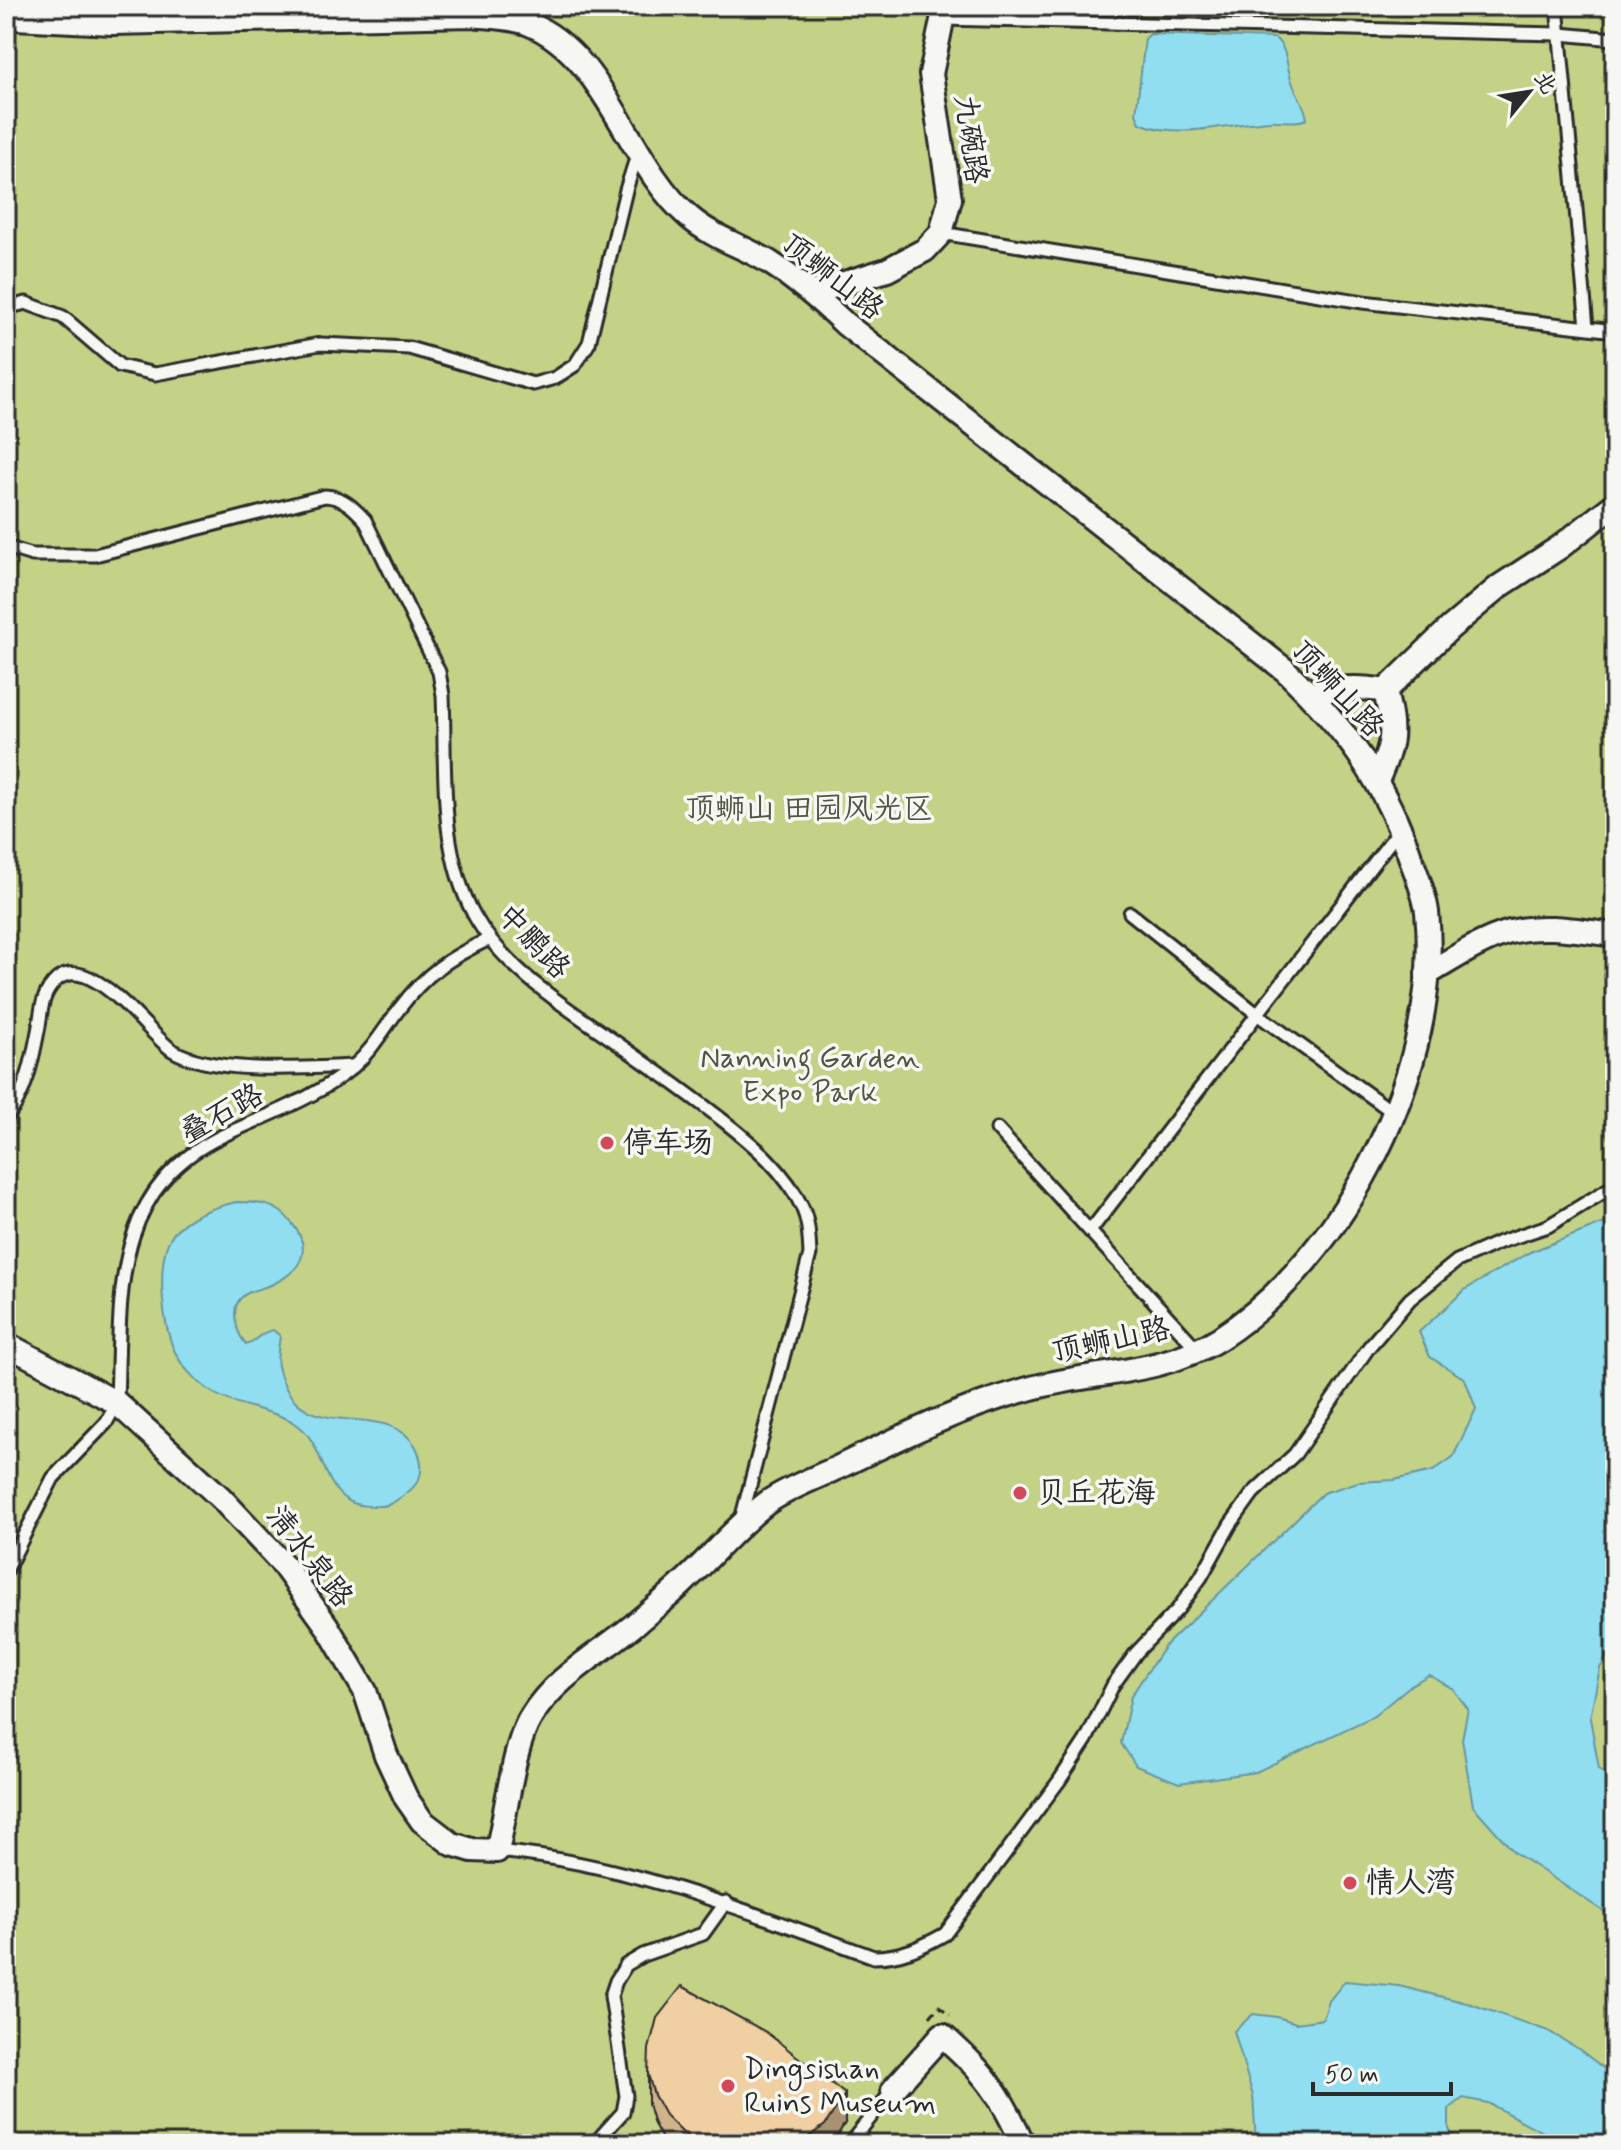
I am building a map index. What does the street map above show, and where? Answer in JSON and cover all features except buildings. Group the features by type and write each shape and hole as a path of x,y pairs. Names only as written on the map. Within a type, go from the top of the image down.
{"street":[{"name":"九碗路","path":"941,233 950,199 931,74 943,13"},
{"name":"顶蛳山路","path":"6,22 15,18 112,23 472,15 524,22 553,36 582,65 662,189 688,217 709,232 768,262 812,293 845,324 1285,670 1348,737 1377,781 1401,828 1427,910 1427,974 1419,1035 1395,1114 1360,1186 1310,1256 1265,1305 1225,1336 1199,1351 1170,1361 1023,1390 932,1422 772,1499 740,1524 686,1580 566,1677 529,1719 497,1851"},
{"path":"812,293 887,270 925,250 941,233"},
{"path":"1385,691 1450,628 1500,586 1560,547 1615,504"},
{"path":"1310,695 1331,688 1361,687 1385,691"},
{"path":"1377,781 1392,747 1393,723 1385,691"},
{"path":"1427,974 1475,947 1510,932 1543,927 1615,935"},
{"name":"清水泉路","path":"6,1344 117,1403 220,1497 281,1562 327,1626 365,1691 386,1755 406,1798 422,1821 452,1844 472,1850 497,1851"},
{"path":"893,2090 942,2035 976,2064 1005,2104 1023,2144"}],"lane":[{"path":"1557,6 1587,327"},
{"path":"943,13 1560,34 1615,39"},
{"path":"6,308 26,303 63,317 120,366 155,374 320,344 409,348 533,384 555,378 575,365 589,343 639,151"},
{"path":"941,233 1363,302 1615,331"},
{"name":"中鹏路","path":"6,547 32,555 95,555 325,496 336,497 350,505 365,520 439,672 443,695 450,845 458,879 489,939 548,995 690,1095 749,1141 785,1178 802,1207 809,1228 810,1254 740,1524"},
{"path":"1091,1230 1401,828"},
{"path":"1130,913 1257,1014 1395,1114"},
{"name":"叠石路","path":"117,1403 123,1268 134,1231 160,1184 193,1153 319,1089 353,1066 379,1039 425,979 448,959 489,939"},
{"path":"6,1118 29,1074 44,998 52,983 65,976 80,974 96,980 119,998 168,1047 187,1059 226,1065 353,1066"},
{"path":"997,1129 1199,1351"},
{"path":"497,1851 529,1854 603,1870 726,1902 874,1957 895,1957 945,1934 1059,1781 1086,1740 1113,1685 1136,1653 1178,1609 1253,1493 1295,1454 1369,1347 1410,1299 1457,1261 1548,1226 1615,1185"},
{"path":"6,1571 53,1478 106,1423 117,1403"},
{"path":"594,2144 623,2112 626,2096 611,1996 616,1981 626,1965 643,1955 703,1934 726,1902"},
{"path":"849,2144 893,2090"}],"green space":[{"name":"Nanning Garden Expo Park","path":"6,6 1615,6 1615,2144 6,2144"}],"water":[{"path":"1150,34 1275,38 1285,53 1292,82 1307,119 1187,130 1155,128 1140,123 1136,114 1145,39"},
{"path":"236,1202 259,1203 280,1211 298,1232 303,1249 302,1258 292,1272 240,1299 235,1316 240,1334 246,1344 268,1331 273,1330 280,1336 278,1366 288,1392 303,1407 322,1415 384,1424 402,1432 416,1447 421,1465 418,1481 408,1493 390,1504 355,1504 343,1497 334,1488 309,1437 300,1427 280,1416 217,1395 192,1376 175,1352 162,1292 167,1245 179,1227 194,1217"},
{"path":"1615,1219 1615,1642 1600,1668 1590,1718 1599,1769 1615,1781 1615,1919 1514,1852 1473,1806 1462,1739 1468,1709 1453,1689 1429,1675 1411,1685 1374,1716 1256,1772 1179,1783 1136,1766 1121,1743 1131,1696 1165,1646 1323,1493 1358,1482 1394,1480 1433,1471 1453,1457 1476,1409 1465,1379 1430,1357 1419,1332 1466,1289 1530,1252"},
{"path":"1345,1981 1399,1986 1471,2004 1548,2031 1580,2050 1615,2077 1615,2144 1565,2144 1488,2103 1463,2098 1449,2109 1449,2129 1457,2144 1256,2144 1253,2096 1234,2031 1253,2014 1296,2023 1323,2019 1329,2001"}],"place":[{"name":"停车场","path":"607,1143"},
{"name":"贝丘花海","path":"1020,1493"},
{"name":"情人湾","path":"1350,1883"},
{"name":"Dingsishan Ruins Museum","path":"728,2086"}],"park label":[{"name":"顶蛳山 田园风光区","path":"809,809"}]}
